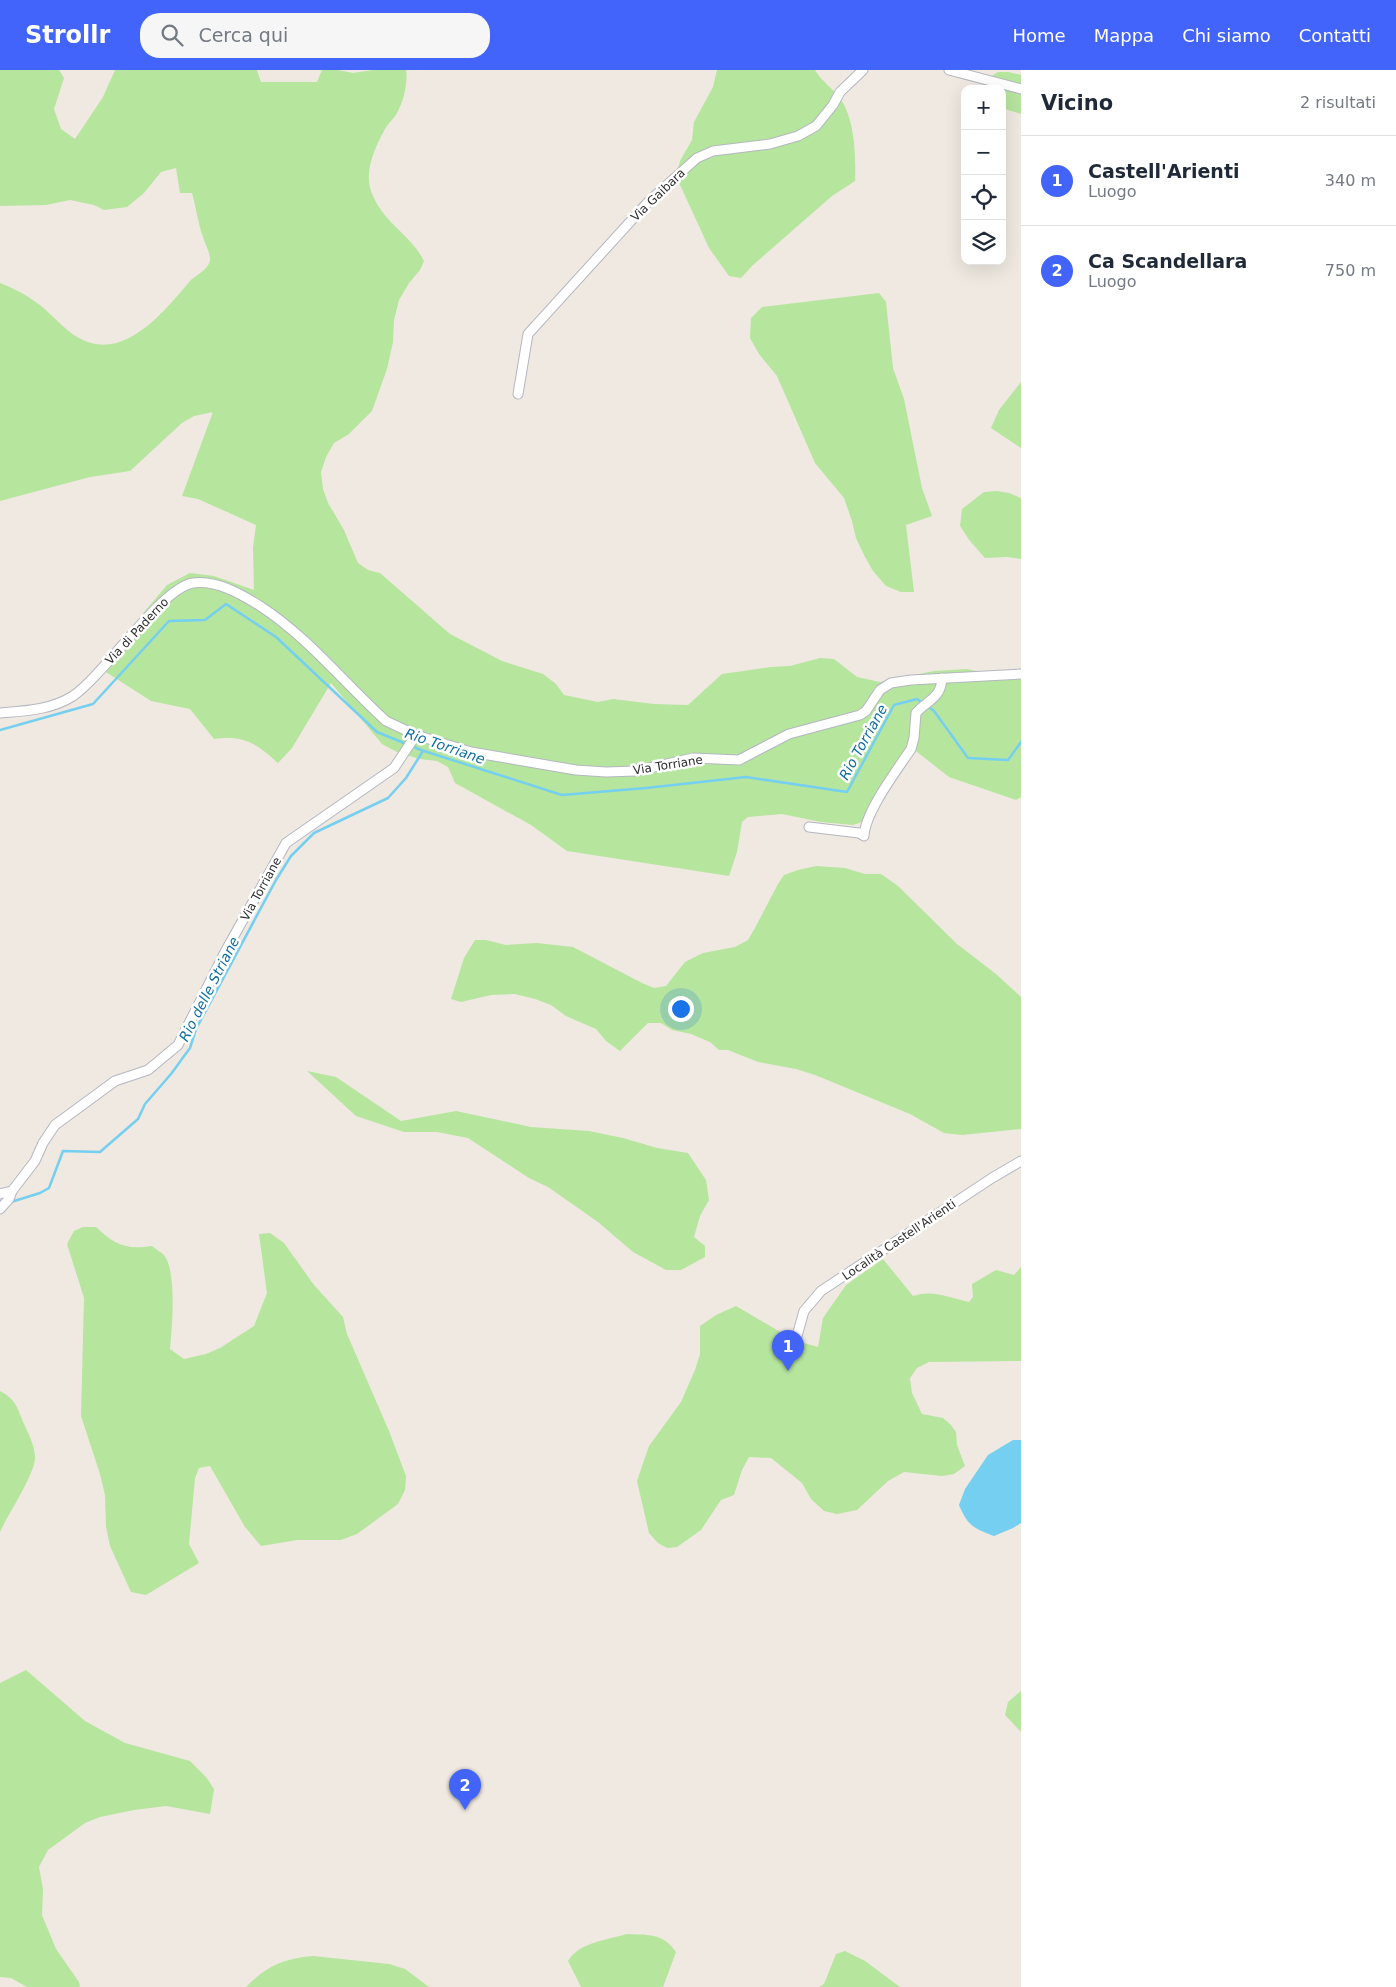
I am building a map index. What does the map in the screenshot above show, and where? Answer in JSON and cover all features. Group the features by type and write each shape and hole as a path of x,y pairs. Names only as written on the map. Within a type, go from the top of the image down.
{"street":[{"name":"Via Gaibara","path":"518,394 528,334 649,201 697,158 713,151 770,144 798,136 816,126 833,105 840,92 863,70"},
{"path":"949,70 1021,89"},
{"name":"Via di Paderno","path":"0,713 39,709 73,696 116,654 160,604 175,591 192,583 213,584 232,591 260,606 296,634 386,721"},
{"name":"Via Torriane","path":"386,721 414,738 472,752 606,772 636,771 693,758 728,760 743,758 782,737 860,715 866,711 880,690 891,683 1021,674"},
{"path":"809,827 859,833 864,836 865,828 873,810 911,749 914,738 914,717 918,710 925,706 942,689 942,678"},
{"name":"Via Torriane","path":"0,1194 6,1201 35,1161 43,1143 55,1125 115,1081 148,1070 178,1045 225,952 286,843 394,768 414,738"},
{"name":"Località Castell'Arienti","path":"797,1336 804,1311 821,1292 992,1178 1021,1161"}],"green space":[{"path":"0,70 59,70 64,78 54,109 61,129 75,139 103,97 115,70 257,70 261,82 317,82 322,70 338,70 353,73 373,70 406,70 406,85 402,102 397,114 385,129 374,151 369,183 382,212 412,243 424,261 399,300 387,369 372,411 349,434 334,443 326,457 321,472 323,489 328,503 344,530 358,563 368,570 380,573 450,634 502,661 543,674 556,684 564,695 598,702 613,699 654,704 688,705 722,674 790,666 820,658 834,659 857,677 880,682 934,671 967,669 989,674 1021,672 1021,797 1016,800 949,777 912,748 868,820 853,825 821,822 782,814 748,817 742,822 737,852 729,876 567,851 531,825 455,783 448,767 437,761 420,759 399,753 382,744 331,683 292,748 278,763 263,750 249,742 234,738 214,739 190,709 151,701 98,667 167,585 190,573 214,576 254,590 253,548 256,525 198,499 182,496 213,412 194,416 182,423 130,471 90,477 0,501 0,283 32,300 80,339 103,345 118,342 146,327 171,304 190,281 208,266 210,259 192,193 180,193 176,168 161,172 144,193 127,207 104,210 94,205 70,200 46,205 0,206"},
{"path":"717,70 815,70 846,108 854,139 855,181 832,196 753,265 741,278 729,276 709,248 676,176 680,161 692,140 694,122 713,87"},
{"path":"998,72 1021,75 1021,114 1006,109 1006,85 984,85 987,79"},
{"path":"879,293 886,302 893,368 904,399 922,488 932,516 906,525 914,592 901,592 886,586 873,571 856,538 844,498 815,463 777,376 759,354 750,338 751,318 762,307"},
{"path":"1021,382 1021,448 991,428 999,410"},
{"path":"997,491 1021,498 1021,559 1007,557 985,558 960,526 962,509 984,492"},
{"path":"816,866 845,868 865,874 881,874 898,886 957,944 996,974 1021,997 1021,1129 962,1135 944,1133 910,1114 815,1075 796,1069 758,1062 728,1050 719,1050 710,1042 691,1034 672,1030 661,1023 648,1023 620,1051 606,1041 596,1029 566,1016 551,1005 535,999 515,994 491,995 461,1002 451,999 464,958 475,940 486,940 506,945 537,943 573,947 642,983 654,988 666,986 685,962 703,953 735,947 748,940 784,875"},
{"path":"307,1071 336,1077 401,1121 456,1111 531,1127 589,1131 657,1148 688,1153 706,1180 709,1200 700,1216 694,1237 705,1246 705,1257 681,1270 666,1270 633,1252 598,1222 548,1187 529,1178 468,1138 437,1132 404,1132 356,1116"},
{"path":"83,1227 96,1227 121,1245 135,1247 152,1246 164,1255 171,1273 172,1286 170,1349 184,1359 206,1354 220,1348 254,1326 267,1293 259,1234 270,1233 284,1243 314,1285 343,1317 347,1334 389,1431 406,1476 405,1490 398,1504 357,1534 341,1540 297,1540 261,1546 245,1527 210,1466 199,1468 195,1478 189,1544 199,1563 146,1595 131,1592 110,1546 106,1527 105,1495 81,1416 84,1298 67,1244 74,1231"},
{"path":"883,1259 913,1296 927,1293 969,1302 973,1297 972,1284 996,1270 1014,1275 1021,1267 1021,1361 929,1362 917,1368 910,1378 912,1393 922,1414 943,1418 956,1432 957,1445 965,1466 954,1474 942,1476 904,1472 888,1481 857,1510 837,1514 824,1511 811,1499 802,1483 771,1458 749,1457 742,1470 734,1495 721,1500 701,1530 677,1547 667,1548 658,1543 649,1533 637,1481 649,1446 681,1402 695,1370 700,1354 700,1326 716,1315 736,1306 794,1340 818,1347 823,1318 846,1285"},
{"path":"0,1391 16,1405 34,1447 35,1456 27,1482 0,1532"},
{"path":"26,1670 85,1721 125,1743 190,1761 206,1777 214,1789 210,1814 166,1806 100,1817 85,1823 48,1850 39,1867 43,1889 42,1915 56,1949 79,1982 80,1987 27,1987 11,1978 0,1977 0,1683"},
{"path":"1021,1691 1021,1732 1005,1715 1008,1702"},
{"path":"627,1934 648,1935 660,1938 666,1941 676,1952 663,1987 581,1987 568,1961 573,1955 586,1946"},
{"path":"845,1951 865,1961 900,1987 819,1987 824,1984 836,1954"},
{"path":"313,1956 389,1964 405,1969 429,1987 246,1987 276,1964"}],"water":[{"path":"1013,1440 1021,1440 1021,1523 994,1536 981,1531 968,1522 959,1505 965,1489 988,1455"}],"waterway":[{"name":"Rio Torriane","path":"0,730 93,704 169,621 205,620 226,604 276,637 377,732 421,750 562,795 746,777 847,792 894,705 917,699 920,701"},
{"name":"Rio Torriane","path":"930,708 968,758 1008,760 1021,742"},
{"name":"Rio delle Striane","path":"11,1202 40,1193 49,1188 63,1151 100,1152 138,1119 145,1104 190,1048 196,1029 276,880 291,856 314,833 388,798 406,778 423,751"}],"place":[{"name":"Castell'Arienti","path":"788,1371"},
{"name":"Ca Scandellara","path":"465,1810"}]}
